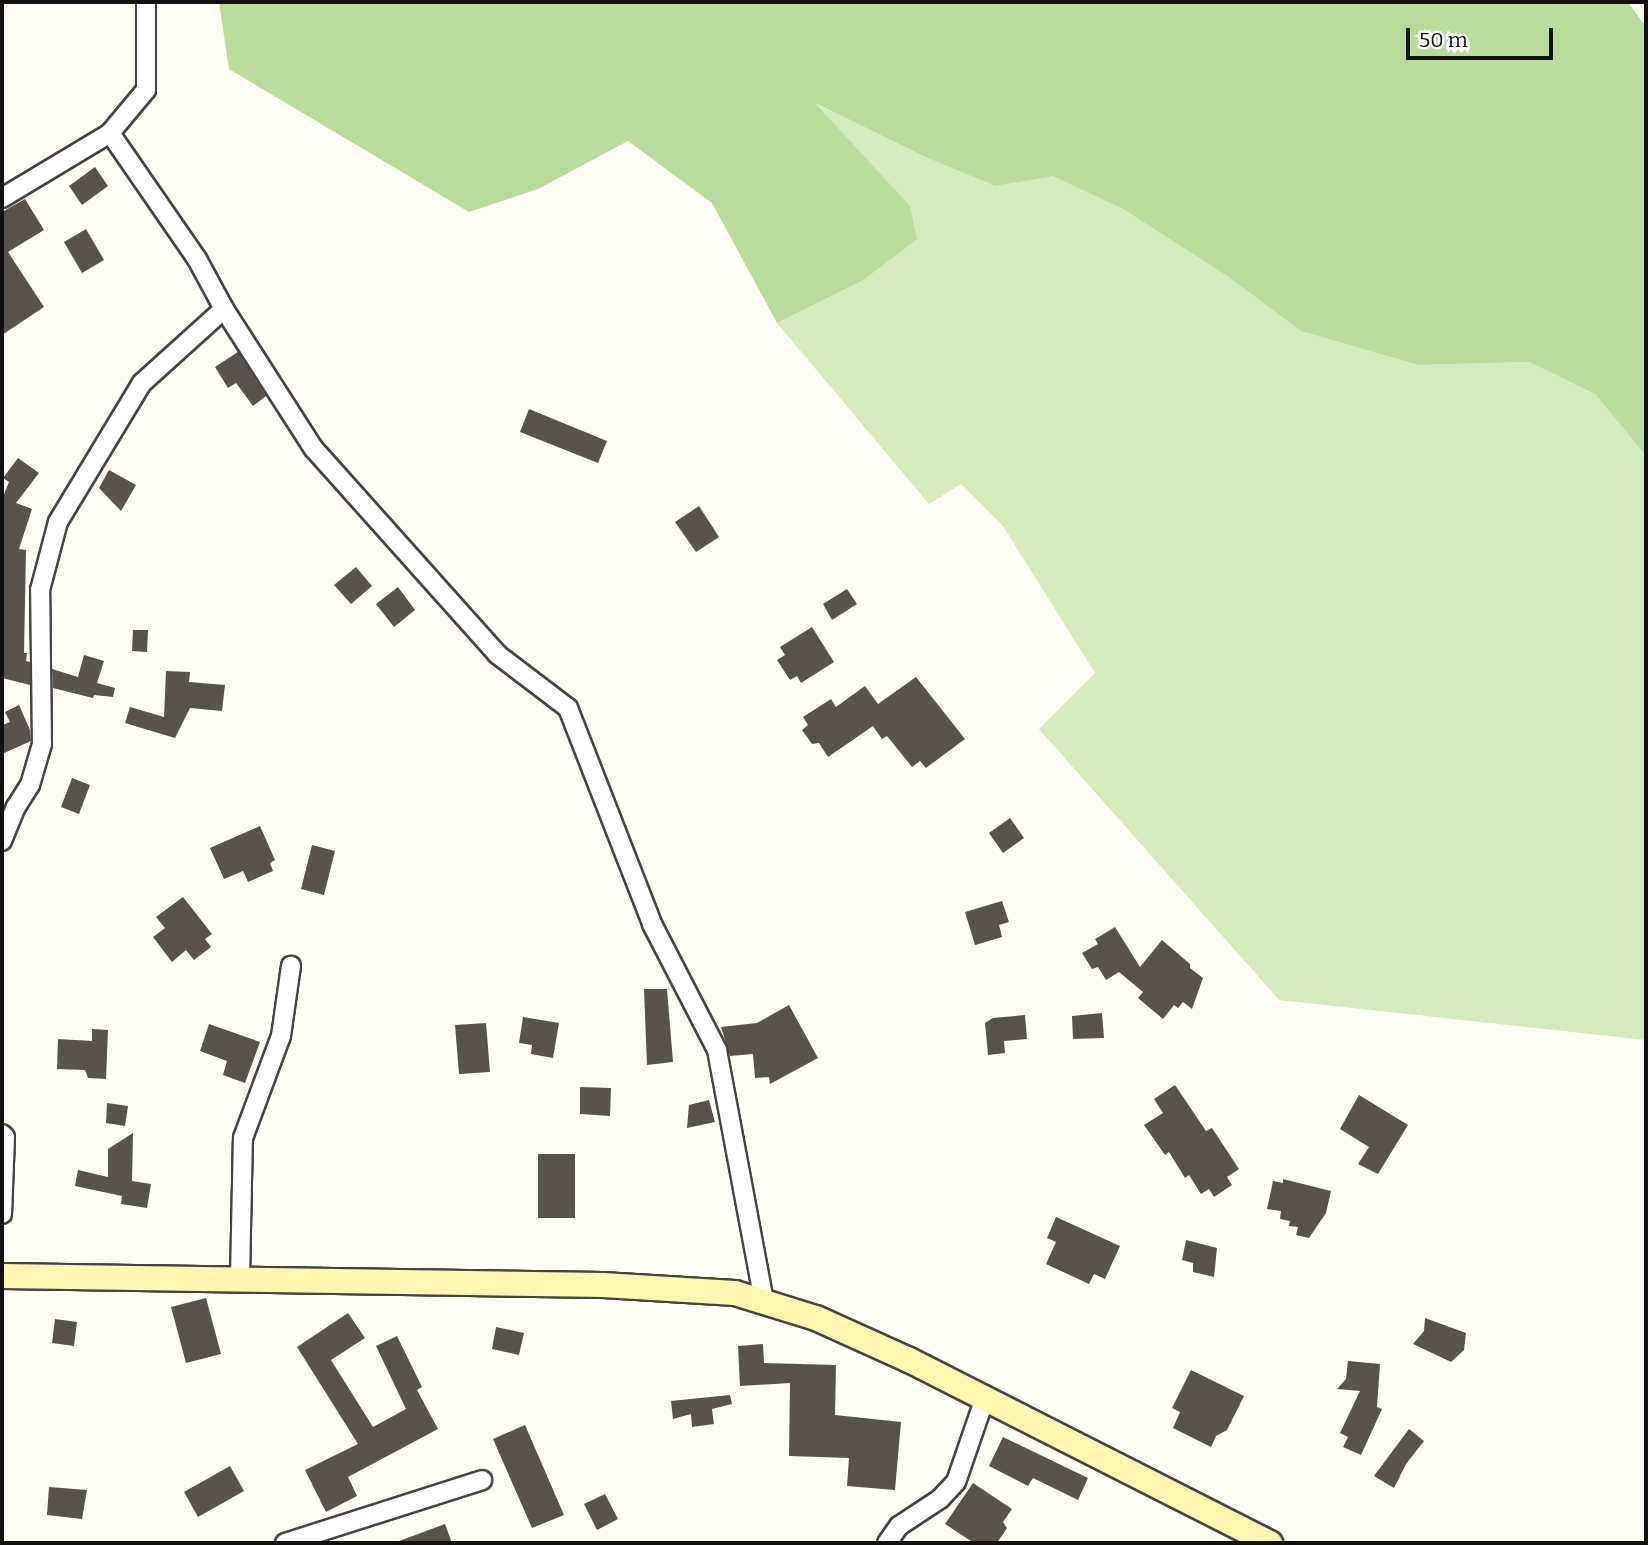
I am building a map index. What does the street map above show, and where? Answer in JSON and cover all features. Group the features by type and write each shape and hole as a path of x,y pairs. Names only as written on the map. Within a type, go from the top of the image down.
{"street":[{"path":"2,198 110,132 146,90 146,2"},
{"path":"110,132 197,259 224,309 314,449 498,654 568,708 652,924 717,1050 764,1303"},
{"path":"2,841 16,807 30,785 42,744 40,590 58,522 142,383 224,309"},
{"path":"240,1278 243,1138 281,1036 292,966"},
{"path":"2,1134 5,1137 2,1214"},
{"path":"2,1276 603,1285 735,1293 816,1318 985,1398 1270,1543"},
{"path":"887,1543 899,1525 940,1499 956,1482 985,1398"},
{"path":"285,1543 482,1480"}],"green space":[{"path":"219,2 1628,2 1646,27 1646,456 1595,394 1529,362 1418,365 1301,331 1227,276 1123,209 1053,176 995,186 925,157 815,103 910,206 917,239 862,281 777,323 712,203 628,141 538,189 469,212 229,69"},
{"path":"812,102 925,157 995,186 1053,175 1123,209 1227,276 1301,331 1418,365 1529,362 1595,394 1646,456 1646,1040 1279,1000 1039,729 1095,673 1003,526 961,484 929,504 777,323 862,281 910,206"}],"building":[{"path":"95,167 108,186 82,205 69,186"},
{"path":"25,199 44,230 8,252 44,307 2,335 2,212"},
{"path":"86,229 104,260 82,273 64,242"},
{"path":"238,352 266,396 253,406 236,383 228,388 215,367"},
{"path":"529,409 607,441 598,463 520,432"},
{"path":"18,458 39,473 16,503 32,509 19,549 26,550 24,653 27,653 26,661 30,662 30,685 2,678 2,499 9,482 3,478"},
{"path":"109,470 136,485 121,511 99,488"},
{"path":"699,506 719,537 696,552 675,522"},
{"path":"356,567 372,586 351,604 334,585"},
{"path":"398,587 415,610 394,627 376,604"},
{"path":"847,589 857,604 832,620 823,604"},
{"path":"812,627 834,662 801,683 797,676 790,680 777,660 785,655 780,647"},
{"path":"133,630 148,630 147,652 132,651"},
{"path":"84,655 104,661 97,683 115,688 113,697 94,695 93,698 53,688 52,669 78,677"},
{"path":"166,671 190,672 189,682 225,685 222,711 190,708 175,738 125,723 130,707 164,717"},
{"path":"916,677 965,739 926,768 920,761 912,767 887,736 882,739 873,726 828,757 819,743 812,744 802,730 808,725 803,717 831,699 836,707 865,686 878,704"},
{"path":"19,705 30,730 31,741 2,754 2,725 10,722 5,712"},
{"path":"72,778 90,785 79,814 61,807"},
{"path":"1010,818 1024,838 1003,853 989,833"},
{"path":"260,826 275,860 270,863 273,871 248,882 243,871 224,879 210,848"},
{"path":"312,845 335,851 324,895 301,889"},
{"path":"183,897 212,934 205,939 211,947 194,960 186,950 172,962 153,937 165,928 156,917"},
{"path":"1002,901 1009,922 999,925 1002,937 975,945 965,912"},
{"path":"1115,927 1140,967 1162,940 1190,964 1190,968 1203,978 1192,1009 1183,1002 1178,1008 1174,1005 1163,1019 1138,998 1143,992 1119,972 1106,980 1098,967 1092,969 1082,953 1098,944 1095,939"},
{"path":"644,989 667,989 673,1062 647,1065"},
{"path":"789,1005 818,1058 770,1084 769,1077 755,1078 753,1054 730,1056 721,1027 757,1023"},
{"path":"1102,1013 1104,1038 1073,1039 1072,1016"},
{"path":"1025,1015 1027,1039 1004,1041 1005,1053 988,1055 985,1023 993,1018"},
{"path":"523,1017 559,1023 553,1058 531,1054 532,1045 519,1043"},
{"path":"486,1023 490,1072 459,1074 455,1025"},
{"path":"209,1024 260,1042 245,1083 223,1075 227,1061 200,1051"},
{"path":"92,1029 108,1030 106,1079 88,1078 85,1070 57,1069 58,1039 92,1041"},
{"path":"1175,1085 1206,1131 1212,1128 1239,1169 1227,1177 1232,1185 1214,1197 1209,1189 1201,1194 1189,1175 1185,1178 1169,1152 1165,1155 1144,1125 1163,1113 1154,1099"},
{"path":"580,1087 611,1088 610,1116 580,1114"},
{"path":"1359,1095 1408,1125 1378,1174 1358,1164 1369,1147 1340,1129"},
{"path":"709,1100 715,1122 687,1128 689,1105"},
{"path":"107,1103 128,1106 125,1126 106,1123"},
{"path":"133,1133 132,1181 151,1184 147,1208 121,1204 122,1196 75,1186 78,1170 108,1177 108,1149"},
{"path":"538,1154 575,1154 575,1218 538,1218"},
{"path":"1283,1179 1331,1191 1326,1213 1309,1238 1296,1235 1298,1227 1289,1226 1290,1221 1280,1219 1281,1211 1267,1209 1273,1181 1283,1183"},
{"path":"1056,1217 1120,1246 1105,1279 1094,1274 1089,1284 1046,1264 1056,1242 1047,1238"},
{"path":"1186,1240 1217,1248 1214,1277 1193,1272 1193,1263 1182,1260"},
{"path":"206,1298 221,1354 186,1363 171,1307"},
{"path":"348,1313 365,1338 331,1360 373,1427 406,1409 376,1346 397,1336 422,1387 417,1390 438,1429 348,1477 357,1496 326,1512 305,1470 358,1444 297,1347"},
{"path":"1425,1318 1466,1333 1464,1350 1451,1362 1413,1344 1424,1331"},
{"path":"55,1319 77,1322 74,1346 52,1343"},
{"path":"496,1327 524,1333 519,1355 492,1349"},
{"path":"763,1344 764,1363 836,1365 835,1415 901,1422 895,1490 847,1486 849,1458 789,1456 790,1383 740,1386 738,1346"},
{"path":"1348,1361 1380,1364 1377,1407 1382,1409 1361,1455 1343,1447 1348,1437 1340,1433 1360,1391 1337,1389 1346,1379"},
{"path":"1191,1370 1244,1396 1227,1430 1216,1436 1211,1447 1173,1428 1180,1412 1172,1408"},
{"path":"730,1395 732,1404 712,1409 714,1424 692,1427 691,1414 673,1419 671,1401"},
{"path":"525,1425 564,1515 532,1528 493,1439"},
{"path":"1409,1429 1424,1441 1406,1464 1394,1488 1374,1476"},
{"path":"1003,1437 1088,1478 1078,1500 1033,1478 1028,1486 989,1466"},
{"path":"230,1466 244,1491 198,1517 184,1492"},
{"path":"973,1483 1012,1509 1003,1522 1007,1528 997,1543 974,1543 945,1524"},
{"path":"49,1487 87,1490 82,1519 47,1515"},
{"path":"605,1494 618,1519 597,1530 584,1504"},
{"path":"445,1524 452,1543 399,1541"}]}
